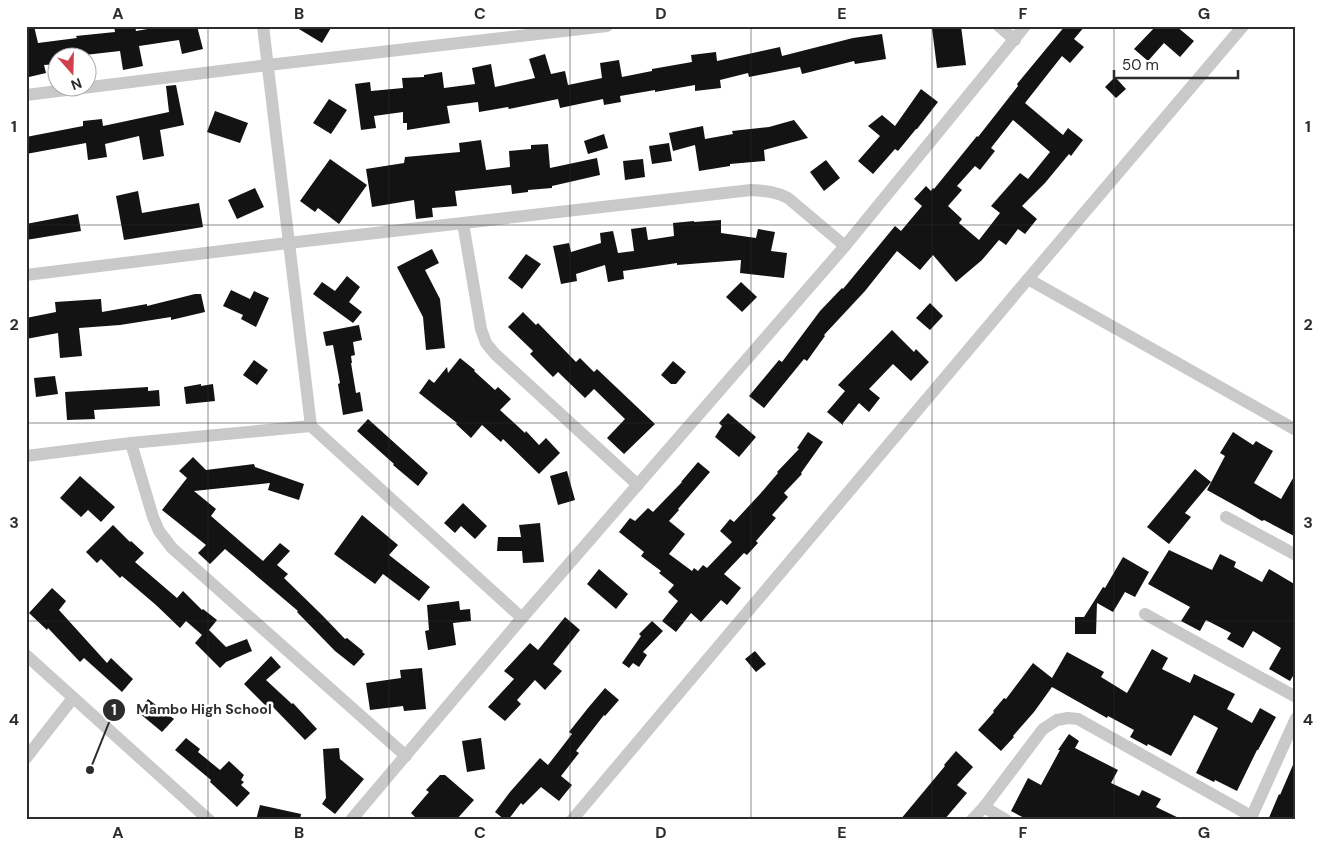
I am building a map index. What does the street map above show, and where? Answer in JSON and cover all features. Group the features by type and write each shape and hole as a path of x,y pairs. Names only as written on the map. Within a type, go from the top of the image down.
{"street":[{"path":"263,26 311,426 522,618"},
{"path":"26,95 606,26"},
{"path":"999,26 1014,40"},
{"path":"351,820 522,618 845,246 1026,26"},
{"path":"578,818 1028,279 1243,26"},
{"path":"26,275 751,190 770,191 788,198 845,246"},
{"path":"463,223 481,329 486,344 638,485"},
{"path":"1028,279 1296,430"},
{"path":"26,456 131,443 311,426"},
{"path":"131,443 158,531 172,548 406,756"},
{"path":"1226,516 1296,555"},
{"path":"1145,614 1296,697"},
{"path":"26,655 209,820"},
{"path":"26,758 73,698"},
{"path":"972,820 1043,729 1057,720 1068,718 1078,719 1251,818 1296,718"},
{"path":"984,807 1006,820"}],"building":[{"path":"26,26 34,26 38,43 77,38 76,36 115,32 114,26 135,26 136,31 165,26 197,26 203,49 182,54 179,40 139,46 143,66 123,70 120,51 98,53 98,48 48,48 48,65 44,65 46,73 29,77 26,65"},
{"path":"294,26 332,26 322,43"},
{"path":"961,26 966,65 937,68 932,28"},
{"path":"1065,26 1085,26 1074,39 1084,47 1070,63 1062,56 1025,103 1063,135 1068,128 1083,140 1071,156 1069,154 1045,183 1022,206 1037,219 1025,234 1018,229 1006,245 999,240 982,260 956,282 933,255 920,270 897,251 865,291 824,335 807,361 804,359 764,408 749,396 779,360 782,362 820,311 843,289 895,226 901,231 922,206 914,199 926,186 931,191 934,189 978,137 1018,86 1017,84","holes":["1013,120 1050,152 1028,179 1020,173 991,206 1000,213 979,240 959,223 962,219 948,206 962,190 957,186 975,166 980,170 995,151 991,148"]},
{"path":"1156,26 1176,26 1194,41 1180,57 1164,43 1148,61 1134,49"},
{"path":"882,34 886,59 855,64 854,61 802,74 800,67 749,77 748,73 720,80 721,88 695,91 695,85 655,92 655,90 620,96 621,102 604,105 603,99 560,108 558,99 509,109 508,107 479,112 478,102 447,106 450,123 407,130 407,123 403,123 403,112 374,116 376,128 361,130 355,84 370,82 371,91 403,88 402,78 424,77 424,75 442,72 444,88 475,84 472,68 491,64 495,87 535,78 529,59 545,54 551,74 565,71 568,85 602,78 600,63 619,60 622,77 652,71 652,69 692,62 691,55 716,52 717,61 780,47 782,56 853,38"},
{"path":"1115,77 1126,89 1116,98 1105,87"},
{"path":"176,85 184,125 160,130 164,156 143,160 139,136 105,144 107,157 88,160 86,143 26,154 26,137 83,126 83,121 102,119 103,126 169,112 166,86"},
{"path":"921,89 938,102 898,151 895,149 873,174 858,161 880,136 868,126 882,115 895,126"},
{"path":"329,99 347,110 331,134 313,123"},
{"path":"215,111 248,123 240,143 207,132"},
{"path":"794,120 808,138 764,150 765,161 730,164 730,166 699,171 695,145 673,151 669,133 703,126 705,139 733,134 732,131 769,127"},
{"path":"604,134 608,148 588,154 584,141"},
{"path":"481,140 486,170 510,167 509,151 531,149 531,145 548,144 550,168 597,158 600,175 552,186 552,188 528,190 528,192 512,194 511,185 455,191 457,206 432,208 433,217 416,219 414,200 372,207 366,169 404,163 405,157 460,152 459,143"},
{"path":"669,143 672,161 652,164 649,146"},
{"path":"330,159 367,185 339,224 318,208 315,212 300,201"},
{"path":"643,159 645,177 625,180 623,161"},
{"path":"826,160 840,178 824,191 810,172"},
{"path":"255,188 264,207 237,219 228,200"},
{"path":"138,191 142,213 199,203 203,227 124,240 116,196"},
{"path":"78,214 81,231 26,240 26,224"},
{"path":"721,220 721,233 756,238 758,229 775,232 771,251 787,253 784,278 740,273 741,260 677,265 677,263 623,271 624,279 608,282 605,265 576,274 577,281 561,284 553,246 569,243 571,252 601,243 600,233 613,231 618,253 634,251 631,229 646,227 648,240 674,236 673,223"},
{"path":"432,249 439,263 425,270 440,299 445,348 426,350 423,317 397,267"},
{"path":"526,254 541,264 522,289 508,278"},
{"path":"347,276 360,287 349,302 362,312 353,323 313,294 322,282 335,291"},
{"path":"741,282 757,297 742,312 726,297"},
{"path":"231,290 250,299 254,291 269,298 256,327 241,319 243,315 223,306"},
{"path":"201,294 205,312 171,320 171,317 120,325 79,328 82,356 60,358 58,333 26,339 26,318 56,312 55,302 101,299 102,312 147,304 147,306"},
{"path":"930,303 943,316 930,330 916,318"},
{"path":"523,312 536,325 538,323 576,362 580,358 594,372 597,369 655,424 624,454 607,438 625,419 594,389 585,398 558,372 553,377 530,354 533,351 508,327"},
{"path":"359,325 362,340 353,342 355,355 351,356 351,363 356,393 360,392 363,411 343,415 338,384 340,383 333,345 326,346 323,332"},
{"path":"892,330 914,352 916,349 929,362 911,381 893,364 869,389 880,398 869,412 859,403 843,425 827,412 845,391 838,385"},
{"path":"460,358 495,390 498,387 511,399 500,410 525,433 526,431 539,445 546,438 560,453 539,474 503,439 501,442 482,425 471,438 457,423 419,393 429,379 434,383 447,367 448,373"},
{"path":"254,360 268,370 257,385 243,375"},
{"path":"673,361 686,372 676,384 671,384 661,375"},
{"path":"55,376 58,394 36,397 34,378"},
{"path":"201,384 201,386 213,384 215,401 186,404 184,387"},
{"path":"148,387 148,391 159,390 160,406 94,410 95,419 67,420 65,392"},
{"path":"728,413 756,437 739,457 715,437 722,426 719,423"},
{"path":"368,419 428,473 418,486 357,431"},
{"path":"808,432 823,442 802,474 784,493 788,497 772,515 776,518 756,541 758,543 747,555 744,553 724,574 741,588 727,605 721,600 701,622 691,613 676,632 662,621 678,601 668,592 674,585 659,573 661,571 641,556 644,552 619,532 630,518 635,521 648,508 653,512 698,462 710,472 669,521 685,534 669,554 692,571 694,568 698,571 703,565 707,568 732,542 720,531 730,519 734,522 760,494 777,472 799,449 797,448"},
{"path":"1233,432 1253,445 1256,441 1273,451 1254,483 1281,499 1296,473 1296,537 1264,520 1262,521 1207,490 1225,456 1220,453"},
{"path":"193,457 206,470 254,464 255,467 304,484 299,500 268,490 270,483 194,491 216,509 211,516 263,561 280,543 290,551 277,565 288,574 284,578 345,639 347,638 363,651 365,654 354,666 335,651 298,611 225,549 210,564 198,553 206,545 162,510 187,478 179,471"},
{"path":"1195,469 1211,482 1185,513 1191,517 1169,544 1147,527"},
{"path":"567,471 575,500 558,505 550,476"},
{"path":"80,476 115,507 101,522 88,510 81,517 60,498"},
{"path":"463,503 487,526 475,539 461,526 455,533 444,523"},
{"path":"362,515 398,545 389,555 430,587 419,601 383,574 375,584 334,554"},
{"path":"540,523 544,562 523,563 522,551 497,551 498,537 521,537 519,525"},
{"path":"113,525 144,553 135,562 177,598 183,591 202,610 217,620 209,630 226,647 247,639 252,651 226,662 220,668 195,643 202,635 186,621 180,628 122,576 120,578 101,559 97,563 86,552"},
{"path":"1169,550 1212,570 1220,554 1236,562 1234,567 1262,582 1269,569 1296,585 1296,671 1290,681 1269,669 1281,648 1253,631 1243,648 1227,639 1231,633 1206,620 1200,631 1181,621 1190,607 1148,584"},
{"path":"1123,557 1149,572 1135,597 1125,592 1113,612 1097,603 1096,634 1075,634 1075,617 1084,617 1103,587 1105,588"},
{"path":"599,569 628,594 616,609 587,584"},
{"path":"52,588 66,601 59,610 107,663 111,658 133,679 122,692 84,658 80,662 48,628 47,630 29,613"},
{"path":"459,601 460,610 470,609 471,621 453,623 456,645 428,650 425,631 429,630 427,605"},
{"path":"565,617 580,630 553,664 562,671 545,690 535,680 517,700 521,704 505,721 488,707 514,679 504,671 530,643 538,650"},
{"path":"652,621 663,631 643,652 647,655 639,667 633,663 629,668 622,663 641,636 639,634"},
{"path":"1152,649 1168,658 1162,669 1190,683 1194,674 1235,694 1227,709 1252,723 1260,708 1276,717 1237,791 1196,773 1218,728 1194,715 1171,756 1130,737 1134,730 1108,716 1107,718 1052,687 1034,712 1001,751 978,730 1004,698 1006,699 1033,663 1052,678 1067,652 1104,672 1101,677 1127,693"},
{"path":"755,651 766,664 756,672 745,659"},
{"path":"271,656 281,667 266,680 293,703 317,729 305,740 272,706 269,709 244,684"},
{"path":"422,668 426,709 404,711 403,706 370,710 366,683 401,678 400,670"},
{"path":"605,688 619,700 604,715 576,751 579,753 561,776 572,785 559,801 541,787 523,805 521,803 508,820 505,820 495,812 540,758 548,765 572,734 569,732"},
{"path":"148,699 174,719 162,732 138,712"},
{"path":"1069,734 1079,741 1075,748 1118,770 1111,783 1139,796 1142,790 1161,799 1156,807 1183,820 1028,820 1011,811 1028,778 1041,785 1060,750 1058,750"},
{"path":"186,738 200,749 198,752 220,770 229,761 244,775 241,780 244,782 241,785 250,793 237,807 210,782 211,780 175,750"},
{"path":"481,738 485,769 467,772 462,741"},
{"path":"339,748 340,759 364,779 335,814 322,804 326,798 323,749"},
{"path":"956,751 973,767 957,785 967,793 944,820 900,820 945,766"},
{"path":"1296,758 1296,820 1268,820 1279,794"},
{"path":"440,775 445,775 474,800 456,820 418,820 411,813 429,792 426,790"},
{"path":"260,805 301,814 300,820 256,820"}],"place":[{"name":"Mambo High School","path":"90,770"}]}
